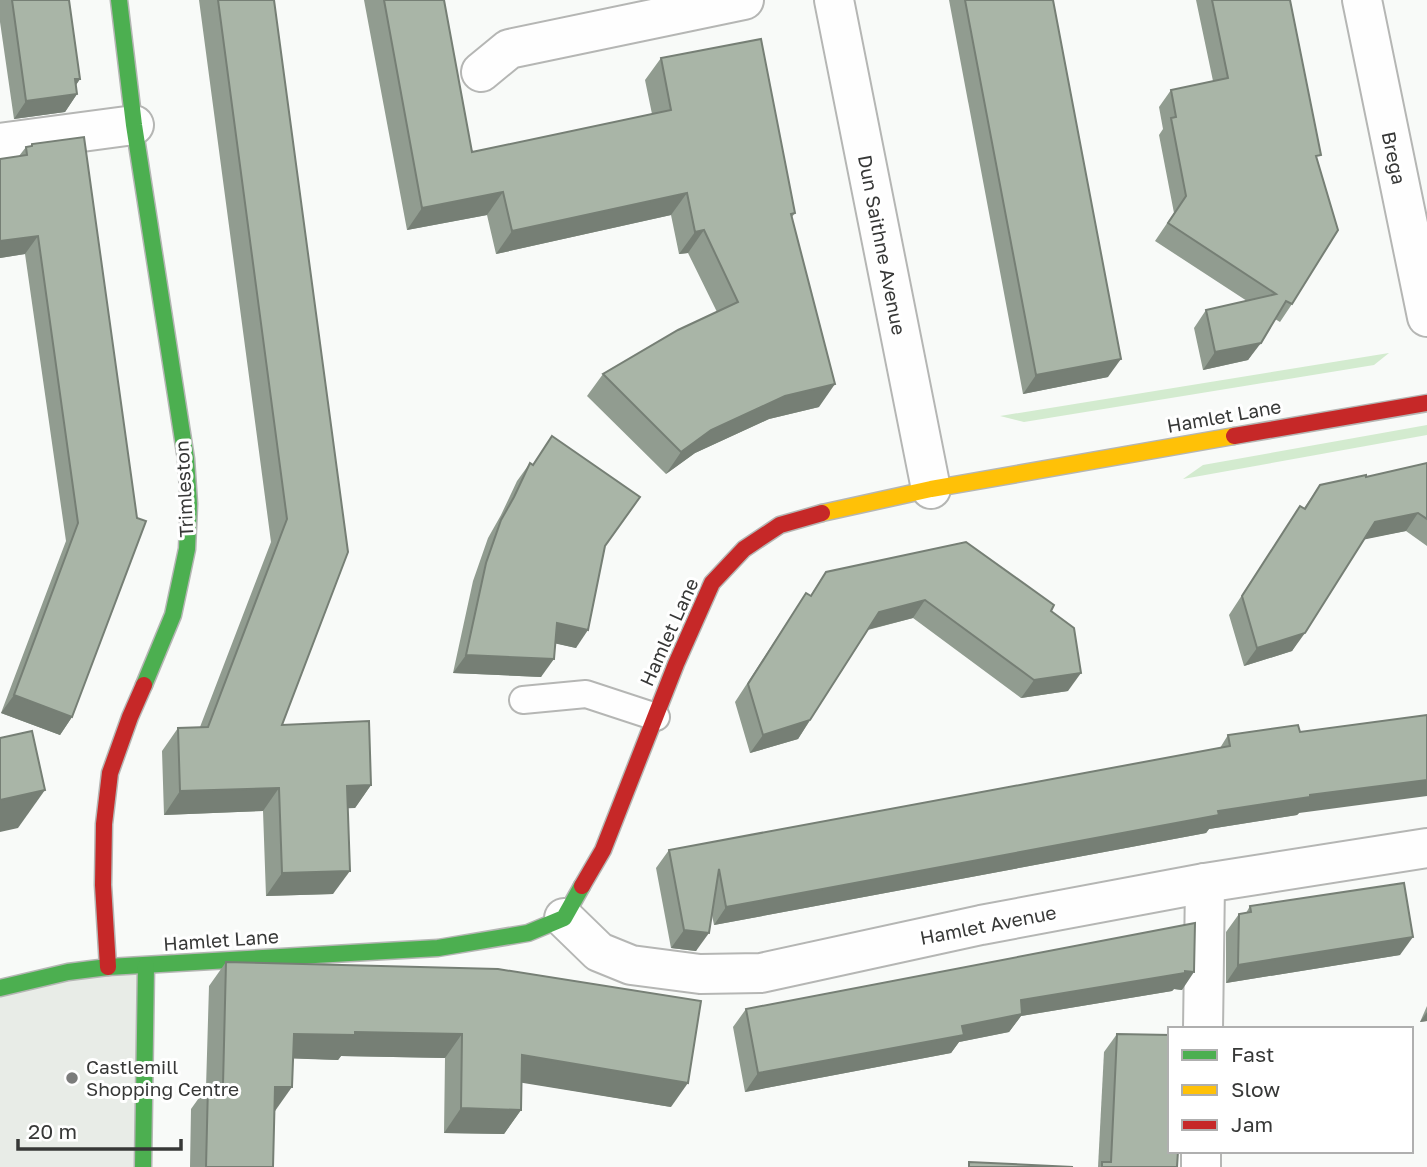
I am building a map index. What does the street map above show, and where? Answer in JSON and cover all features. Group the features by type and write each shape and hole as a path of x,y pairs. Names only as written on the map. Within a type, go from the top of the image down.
{"street":[{"name":"Trimleston","path":"108,967 103,885 104,824 110,773 130,717 173,615 187,549 189,504 186,459 134,125 119,0"},
{"path":"481,72 509,49 744,0"},
{"name":"Dun Saithne Avenue","path":"834,0 931,489"},
{"name":"Brega","path":"1362,0 1427,317"},
{"path":"0,143 134,125"},
{"name":"Hamlet Lane","path":"0,988 68,972 108,967 438,948 527,933 564,918 603,850 676,664 712,583 744,549 780,525 838,508 931,489 1427,402"},
{"name":"Hamlet Avenue","path":"564,918 599,952 631,965 700,974 761,972 981,925 1205,883 1427,848"},
{"path":"1203,1027 1205,883"},
{"name":"Hamlet Lane","path":"143,1167 146,966"}],"lane":[{"path":"523,700 586,694 656,717"}],"shaded area":[{"name":"Castlemill Shopping Centre","path":"146,966 143,1167 0,1167 0,988"}],"green space":[{"path":"1389,353 1374,365 1024,422 1000,416"},
{"path":"1427,425 1427,435 1183,479 1203,465"}],"building":[{"path":"12,0 69,0 80,79 75,79 77,94 26,101"},
{"path":"218,0 274,0 348,552 282,725 369,721 371,785 347,786 350,871 282,873 279,788 180,791 178,728 208,727 287,519"},
{"path":"384,0 444,0 472,152 671,110 661,58 761,39 795,213 791,214 835,384 785,396 711,430 681,452 603,374 678,330 738,302 704,230 695,232 687,193 512,231 503,192 422,208"},
{"path":"965,0 1053,0 1121,359 1036,375"},
{"path":"1212,0 1290,0 1321,155 1316,156 1338,230 1292,304 1286,301 1261,343 1215,352 1206,310 1276,294 1168,223 1186,196 1171,118 1176,117 1171,90 1228,78"},
{"path":"84,137 137,518 146,521 72,717 14,695 78,523 38,236 0,241 0,159 27,155 26,147 32,144"},
{"path":"552,436 640,497 605,546 588,630 557,623 554,659 466,655 486,563 501,520 530,463 533,465"},
{"path":"1427,463 1427,519 1418,513 1375,522 1305,633 1257,648 1242,596 1300,506 1305,509 1320,485"},
{"path":"966,542 1054,605 1051,611 1074,628 1081,673 1034,680 925,600 879,612 810,720 763,735 748,684 806,593 811,596 826,572"},
{"path":"1427,715 1427,780 1310,795 1218,811 1219,815 726,907 719,869 709,933 684,930 669,850 1230,746 1228,735 1298,725 1300,732"},
{"path":"32,731 45,790 0,800 0,738"},
{"path":"1404,883 1413,937 1238,965 1239,914 1251,912 1250,906"},
{"path":"1195,923 1194,972 1185,971 1021,1000 1022,1014 962,1026 964,1035 758,1073 746,1009"},
{"path":"226,962 498,969 701,1001 688,1083 522,1055 521,1110 461,1108 462,1034 294,1034 292,1087 275,1087 273,1167 206,1167 208,1085 223,1085"},
{"path":"1117,1034 1168,1035 1168,1153 1178,1153 1177,1167 1102,1167 1102,1162 1111,1162"},
{"path":"969,1162 1073,1167 969,1167"}],"traffic: fast":[{"path":"119,0 134,125 186,459 189,504 187,549 173,615 144,685"},
{"path":"0,988 68,972 108,967 438,948 528,933 564,918 582,886"},
{"path":"143,1167 146,966"}],"traffic: slow":[{"path":"822,513 931,489 1234,436"}],"traffic: jam":[{"path":"1234,436 1427,403"},
{"path":"582,886 603,850 676,664 712,583 744,549 780,525 822,513"},
{"path":"108,967 103,885 104,824 110,773 144,685"}],"place":[{"name":"Castlemill Shopping Centre","path":"72,1078"}]}
